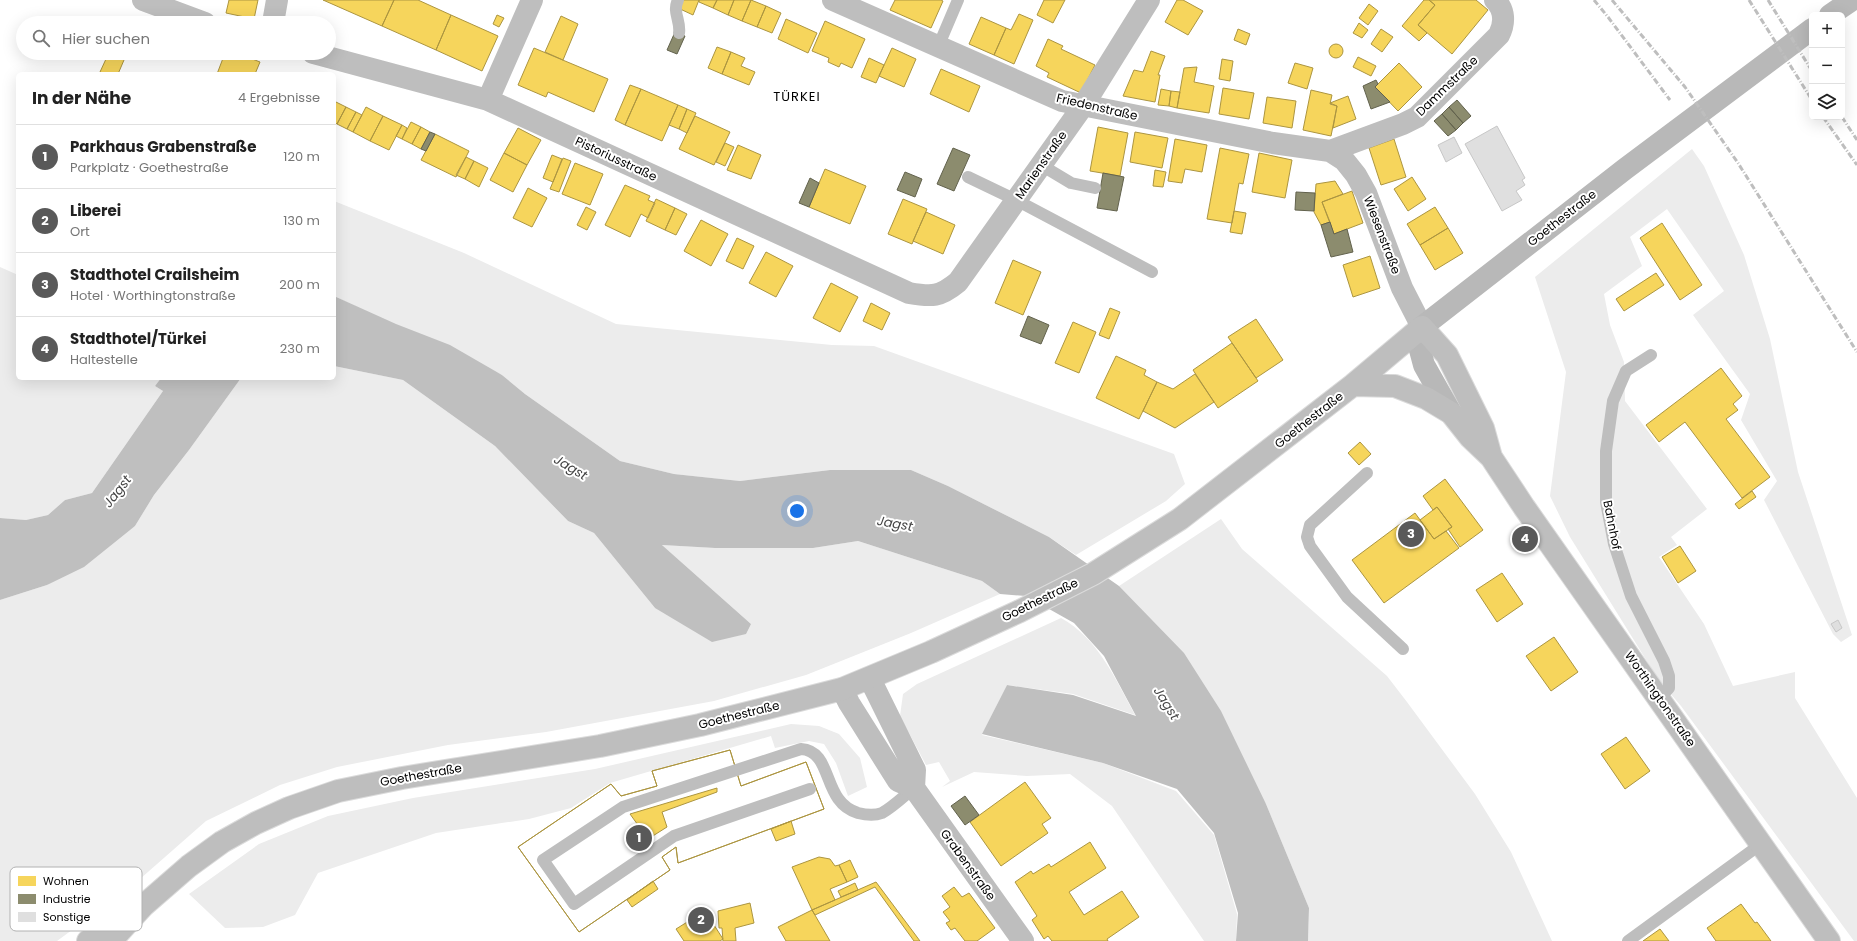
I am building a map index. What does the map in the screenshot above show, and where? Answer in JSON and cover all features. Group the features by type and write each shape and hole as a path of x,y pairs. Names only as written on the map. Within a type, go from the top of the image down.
{"main road":[{"path":"1834,12 1852,0"},
{"name":"Goethestraße","path":"1422,327 1630,165 1809,31"},
{"name":"Worthingtonstraße","path":"1422,327 1420,350 1424,365 1451,413"}],"street":[{"path":"143,0 186,16"},
{"path":"274,16 277,0"},
{"path":"488,100 532,0"},
{"name":"Friedenstraße","path":"833,0 1062,101 1273,143 1330,151"},
{"name":"Marienstraße","path":"909,294 936,296 947,291 958,282 1083,106 1149,0"},
{"name":"Dammstraße","path":"1330,151 1404,124 1417,117 1499,34 1504,26 1503,14 1495,0"},
{"name":"Pistoriusstraße","path":"336,59 488,100 909,294"},
{"name":"Wiesenstraße","path":"1330,151 1344,160 1356,175 1366,193 1402,288 1422,327"},
{"name":"Goethestraße","path":"143,906 189,866 222,842 269,817 338,791 402,778 600,746 700,725 842,689 870,679 931,652 1020,611 1093,574 1180,519 1353,386 1422,327"},
{"name":"Worthingtonstraße","path":"1422,327 1447,355 1483,428 1491,457"},
{"name":"Worthingtonstraße","path":"1353,386 1396,386 1426,398 1451,413 1470,437 1491,457 1524,507 1829,941"},
{"path":"870,679 915,770 914,788"},
{"name":"Grabenstraße","path":"842,689 849,703 898,781 914,788 1023,941"},
{"path":"88,941 104,931"},
{"name":"Goethestraße","path":"111,941 120,931"},
{"name":"Goethestraße","path":"123,941 129,931"}],"lane":[{"path":"678,0 675,11 680,23 680,33"},
{"path":"938,47 958,0"},
{"path":"1041,165 1071,183 1095,188"},
{"path":"968,177 1016,200 1152,272"},
{"name":"Bahnhof","path":"1652,355 1626,371 1613,401 1606,451 1606,502 1614,544 1631,596 1664,661 1669,676 1669,688 1659,699"},
{"path":"1367,473 1310,525 1307,537 1310,546 1347,597 1403,649"},
{"path":"810,789 674,836 574,904 543,860 623,807 801,749 815,752 820,758 833,791 845,806 868,816 882,813 914,788"},
{"path":"1628,941 1761,844"}],"shaded area":[{"path":"1692,149 1704,166 1744,255 1770,339 1798,472 1852,635 1841,642 1833,634 1764,500 1777,481 1741,420 1750,394 1693,315 1724,291 1667,209 1630,237 1642,266 1604,294 1610,325 1624,362 1625,401 1707,509 1671,537 1677,545 1659,557 1704,624 1733,686 1795,672 1795,698 1857,798 1857,941 1854,941 1681,706 1658,679 1570,537 1550,496 1566,372 1535,277"},
{"path":"336,202 464,253 616,324 832,345 874,346 1174,454 1185,484 1166,501 1076,555 1049,537 948,486 911,470 830,470 740,481 674,474 620,461 525,394 502,375 336,297"},
{"path":"0,267 16,274 16,380 160,380 155,386 163,391 92,493 65,500 48,515 26,520 0,518"},
{"path":"336,366 403,380 495,446 568,521 594,533 655,608 751,624 662,545 715,548 813,548 858,541 982,581 1000,594 911,633 806,675 714,701 546,732 448,745 337,767 280,785 206,821 142,877 142,867 10,867 10,931 71,931 57,941 0,941 0,600 47,585 135,526 154,495 189,450 240,380 336,380"},
{"path":"1221,519 1242,549 1387,676 1475,794 1511,852 1552,941 1308,941 1309,908 1266,804 1119,586"},
{"path":"1061,618 1074,626 1096,648 1113,674 1135,715 1073,694 1007,685 982,735 1103,763 1176,791 1214,835 1237,914 1236,941 1204,941 1112,806 1070,774 1027,776 974,772 942,787 950,781 939,762 926,765 900,716 903,694 917,684"},
{"path":"791,724 819,726 839,734 860,758 867,787 848,796 836,763 824,744 809,741 775,748 771,736 610,783 571,808 529,819 436,833 318,873 295,915 263,927 225,928 189,894 259,844 328,816 413,798 595,769"}],"water":[{"name":"Jagst","path":"336,297 396,324 450,345 502,375 525,394 620,461 674,474 740,481 830,470 911,470 948,486 1049,537 1119,586 1184,653 1221,711 1266,804 1309,908 1308,941 1236,941 1238,913 1214,833 1177,789 1103,763 982,734 1007,685 1073,695 1136,716 1104,656 1074,623 1026,596 1000,594 982,581 858,541 813,548 715,548 662,545 751,624 746,634 712,642 655,608 594,533 568,521 495,446 403,380 336,366"},
{"name":"Jagst","path":"160,380 240,380 189,450 154,495 135,526 84,567 47,585 0,600 0,518 26,520 48,515 65,500 92,493 163,391 155,386"}],"building: Wohnen":[{"path":"229,0 258,0 255,16 240,16 226,13"},
{"path":"323,0 394,0 382,26"},
{"path":"394,0 418,0 451,15 436,50 382,26"},
{"path":"682,0 699,0 693,15 678,8"},
{"path":"699,0 717,0 713,8 699,2"},
{"path":"717,0 734,0 728,15 713,8"},
{"path":"734,0 751,0 742,21 728,15"},
{"path":"751,0 766,6 757,27 742,21"},
{"path":"895,0 943,1 931,28 890,10"},
{"path":"1044,0 1065,0 1053,23 1037,15"},
{"path":"1177,0 1183,0 1203,11 1188,35 1165,22"},
{"path":"1424,0 1429,0 1435,5 1418,25 1427,33 1419,41 1402,26"},
{"path":"1429,0 1476,0 1488,10 1452,54 1418,25 1435,5"},
{"path":"1369,4 1378,11 1368,25 1359,18"},
{"path":"766,6 781,13 772,33 757,27"},
{"path":"1019,14 1033,20 1014,64 994,55 1006,28 1011,30"},
{"path":"451,15 498,36 482,71 436,50"},
{"path":"497,15 504,18 499,27 493,24"},
{"path":"561,16 578,24 563,60 545,52"},
{"path":"981,17 1006,28 994,55 969,44"},
{"path":"786,19 817,33 808,53 778,39"},
{"path":"825,21 865,39 852,68 841,63 839,67 828,62 829,58 812,51"},
{"path":"1359,23 1368,30 1362,38 1353,33"},
{"path":"1238,29 1250,34 1246,45 1234,40"},
{"path":"1381,29 1393,37 1382,52 1371,44"},
{"path":"1048,39 1063,46 1061,49 1095,65 1081,93 1047,77 1049,73 1036,66"},
{"path":"1336,44 1341,46 1343,51 1341,56 1336,58 1331,56 1329,51 1331,46"},
{"path":"717,47 731,52 722,74 708,68"},
{"path":"534,48 608,79 594,112 548,92 546,97 518,85"},
{"path":"892,48 916,59 904,87 879,76"},
{"path":"1151,51 1165,56 1158,75 1160,75 1155,102 1123,96 1134,70 1143,72"},
{"path":"731,52 745,58 741,66 755,72 749,85 722,74"},
{"path":"1358,57 1376,66 1371,76 1353,67"},
{"path":"869,58 884,65 876,83 861,77"},
{"path":"1222,59 1233,61 1230,81 1219,79"},
{"path":"106,60 124,60 119,72 100,72"},
{"path":"222,60 255,60 260,62 256,72 218,72"},
{"path":"1295,63 1313,68 1307,89 1288,83"},
{"path":"1399,63 1422,87 1398,111 1375,87"},
{"path":"1197,67 1194,82 1214,86 1209,113 1177,108 1184,68"},
{"path":"941,69 980,86 969,112 930,94"},
{"path":"630,85 641,89 625,125 615,120"},
{"path":"1223,88 1254,93 1249,119 1219,114"},
{"path":"641,89 678,105 662,141 625,125"},
{"path":"1161,89 1171,91 1169,106 1158,105"},
{"path":"1311,90 1332,95 1330,104 1337,106 1331,136 1303,130"},
{"path":"1171,91 1180,92 1177,108 1169,106"},
{"path":"1348,96 1356,119 1333,128 1337,106 1330,103"},
{"path":"1267,97 1296,101 1292,128 1263,123"},
{"path":"336,102 346,107 337,124 336,123"},
{"path":"678,105 687,109 679,129 669,125"},
{"path":"346,107 356,112 347,129 337,124"},
{"path":"366,107 383,116 370,141 353,132"},
{"path":"687,109 696,113 687,133 679,129"},
{"path":"356,112 362,115 353,132 347,129"},
{"path":"383,116 402,125 389,150 370,141"},
{"path":"695,116 730,132 714,165 679,149"},
{"path":"411,122 421,127 412,144 402,139"},
{"path":"402,125 407,128 402,139 396,136"},
{"path":"421,127 430,132 421,149 412,144"},
{"path":"1098,127 1128,133 1120,176 1090,171"},
{"path":"518,128 541,140 527,165 504,153"},
{"path":"1135,132 1168,138 1162,168 1130,162"},
{"path":"435,134 469,151 456,177 421,160"},
{"path":"1175,139 1207,145 1202,172 1185,169 1182,183 1168,181"},
{"path":"1394,139 1406,177 1381,185 1369,148"},
{"path":"725,143 734,147 725,166 716,162"},
{"path":"738,145 761,155 751,179 727,170"},
{"path":"1220,148 1249,154 1243,184 1239,183 1232,223 1207,219"},
{"path":"504,153 527,165 513,192 490,180"},
{"path":"1259,153 1292,160 1285,198 1252,192"},
{"path":"552,155 562,159 553,182 543,178"},
{"path":"466,157 474,161 465,179 456,175"},
{"path":"563,158 571,161 559,192 550,189"},
{"path":"474,161 488,168 479,187 465,179"},
{"path":"575,163 603,174 590,205 562,194"},
{"path":"825,169 866,186 850,224 809,207"},
{"path":"1155,170 1166,172 1163,187 1153,186"},
{"path":"1412,177 1426,199 1408,211 1394,189"},
{"path":"1335,181 1343,194 1322,202 1330,222 1321,225 1314,212 1316,184"},
{"path":"625,185 650,196 648,200 655,203 648,218 641,214 630,237 605,225"},
{"path":"528,188 547,198 532,227 513,218"},
{"path":"1352,191 1363,223 1334,234 1322,202"},
{"path":"656,199 675,208 665,230 646,221"},
{"path":"903,199 927,209 912,244 888,234"},
{"path":"586,207 596,212 587,230 577,225"},
{"path":"1435,207 1448,228 1420,245 1407,224"},
{"path":"675,208 687,214 676,235 665,230"},
{"path":"1234,211 1246,213 1242,234 1230,232"},
{"path":"926,212 955,225 943,254 913,241"},
{"path":"701,220 728,234 711,266 684,251"},
{"path":"1662,223 1702,285 1680,300 1640,238"},
{"path":"1448,228 1463,253 1435,270 1420,245"},
{"path":"737,238 754,246 743,269 726,261"},
{"path":"766,252 793,266 776,297 749,283"},
{"path":"1370,256 1380,288 1353,297 1343,265"},
{"path":"1013,260 1041,272 1023,315 995,303"},
{"path":"1656,273 1664,285 1624,311 1616,299"},
{"path":"831,283 858,297 840,332 813,318"},
{"path":"871,303 890,313 882,330 863,321"},
{"path":"1110,308 1120,312 1109,339 1099,335"},
{"path":"1256,319 1283,360 1256,378 1228,337"},
{"path":"1073,322 1096,332 1079,373 1055,363"},
{"path":"1232,343 1258,381 1218,408 1193,370"},
{"path":"1116,356 1146,370 1144,375 1157,382 1139,419 1096,398"},
{"path":"1721,368 1742,396 1733,404 1738,410 1726,419 1770,477 1742,498 1685,422 1659,442 1646,425"},
{"path":"1195,374 1214,402 1175,428 1143,411 1157,382 1173,389"},
{"path":"1360,442 1371,454 1359,465 1348,453"},
{"path":"1445,479 1483,530 1460,547 1448,529 1452,527 1437,507 1433,510 1423,496"},
{"path":"1752,491 1756,497 1739,509 1735,504"},
{"path":"1437,507 1452,527 1434,539 1420,520"},
{"path":"1415,513 1434,539 1446,531 1459,548 1384,603 1352,560"},
{"path":"1680,546 1696,571 1678,583 1662,557"},
{"path":"1502,573 1523,604 1497,622 1476,590"},
{"path":"1554,637 1578,672 1551,691 1526,656"},
{"path":"1626,737 1650,771 1625,789 1601,754"},
{"path":"730,750 741,786 806,762 824,809 678,863 676,847 662,857 670,870 579,932 518,847 611,784 621,796 657,786 652,771","holes":["717,788 717,792 662,812 667,827 648,839 630,814"]},
{"path":"730,750 741,786 806,762 824,809 678,863 676,847 662,857 670,870 579,932 518,847 611,784 621,796 657,786 652,771"},
{"path":"1025,782 1051,818 1042,824 1048,833 1001,866 970,822"},
{"path":"791,821 795,834 776,841 771,829"},
{"path":"1090,842 1106,868 1069,892 1084,915 1122,891 1139,917 1107,939 1108,941 1052,941 1048,936 1044,939 1032,920 1037,916 1015,882 1031,871 1033,874 1049,864 1051,867"},
{"path":"819,857 830,859 835,866 839,865 847,882 830,889 835,900 812,910 792,867"},
{"path":"850,860 858,877 847,882 839,865"},
{"path":"653,881 658,889 632,907 627,900"},
{"path":"876,882 920,941 914,941 875,887 815,915 812,910"},
{"path":"855,883 858,890 841,897 838,891"},
{"path":"954,887 962,897 969,893 995,928 977,941 965,941 955,928 951,930 946,923 950,921 943,912 950,907 942,896"},
{"path":"750,903 754,923 735,928 736,941 723,941 722,928 719,928 718,911"},
{"path":"1741,904 1771,941 1716,941 1707,928"},
{"path":"812,910 830,941 786,941 778,927"},
{"path":"705,911 723,939 720,941 684,941 676,929"},
{"path":"1660,929 1669,941 1643,941"}],"building: Industrie":[{"path":"675,32 685,36 677,54 667,50"},
{"path":"1376,80 1378,84 1375,87 1390,102 1371,109 1363,86"},
{"path":"1457,100 1471,116 1463,123 1449,107"},
{"path":"1449,107 1463,123 1456,130 1442,114"},
{"path":"1442,114 1456,130 1448,136 1434,121"},
{"path":"430,132 435,134 426,151 421,149"},
{"path":"953,148 970,155 954,191 937,184"},
{"path":"905,172 922,179 915,197 897,190"},
{"path":"1103,173 1124,177 1117,211 1097,208"},
{"path":"810,178 819,183 809,207 799,203"},
{"path":"1296,192 1315,193 1314,211 1295,210"},
{"path":"1330,222 1334,234 1347,229 1353,252 1331,257 1321,225"},
{"path":"1028,316 1049,325 1041,344 1020,336"},
{"path":"965,796 979,815 965,825 951,806"}],"building: Sonstige":[{"path":"1497,126 1525,178 1522,180 1525,185 1516,191 1522,200 1502,211 1465,144"},
{"path":"1454,137 1462,153 1446,162 1438,145"},
{"path":"1838,620 1842,628 1836,632 1831,624"}],"railway":[{"path":"1594,0 1670,100"},
{"path":"1612,0 1685,87 1738,163 1857,352"},
{"path":"1749,0 1809,95"},
{"path":"1768,0 1809,66"},
{"path":"1825,120 1857,165"},
{"path":"1844,120 1857,140"}],"place":[{"name":"Stadthotel Crailsheim","path":"1411,534"},
{"name":"Stadthotel/Türkei","path":"1525,539"},
{"name":"Parkhaus Grabenstraße","path":"639,838"},
{"name":"Liberei","path":"701,920"}],"district":[{"name":"TÜRKEI","path":"797,96"}]}
